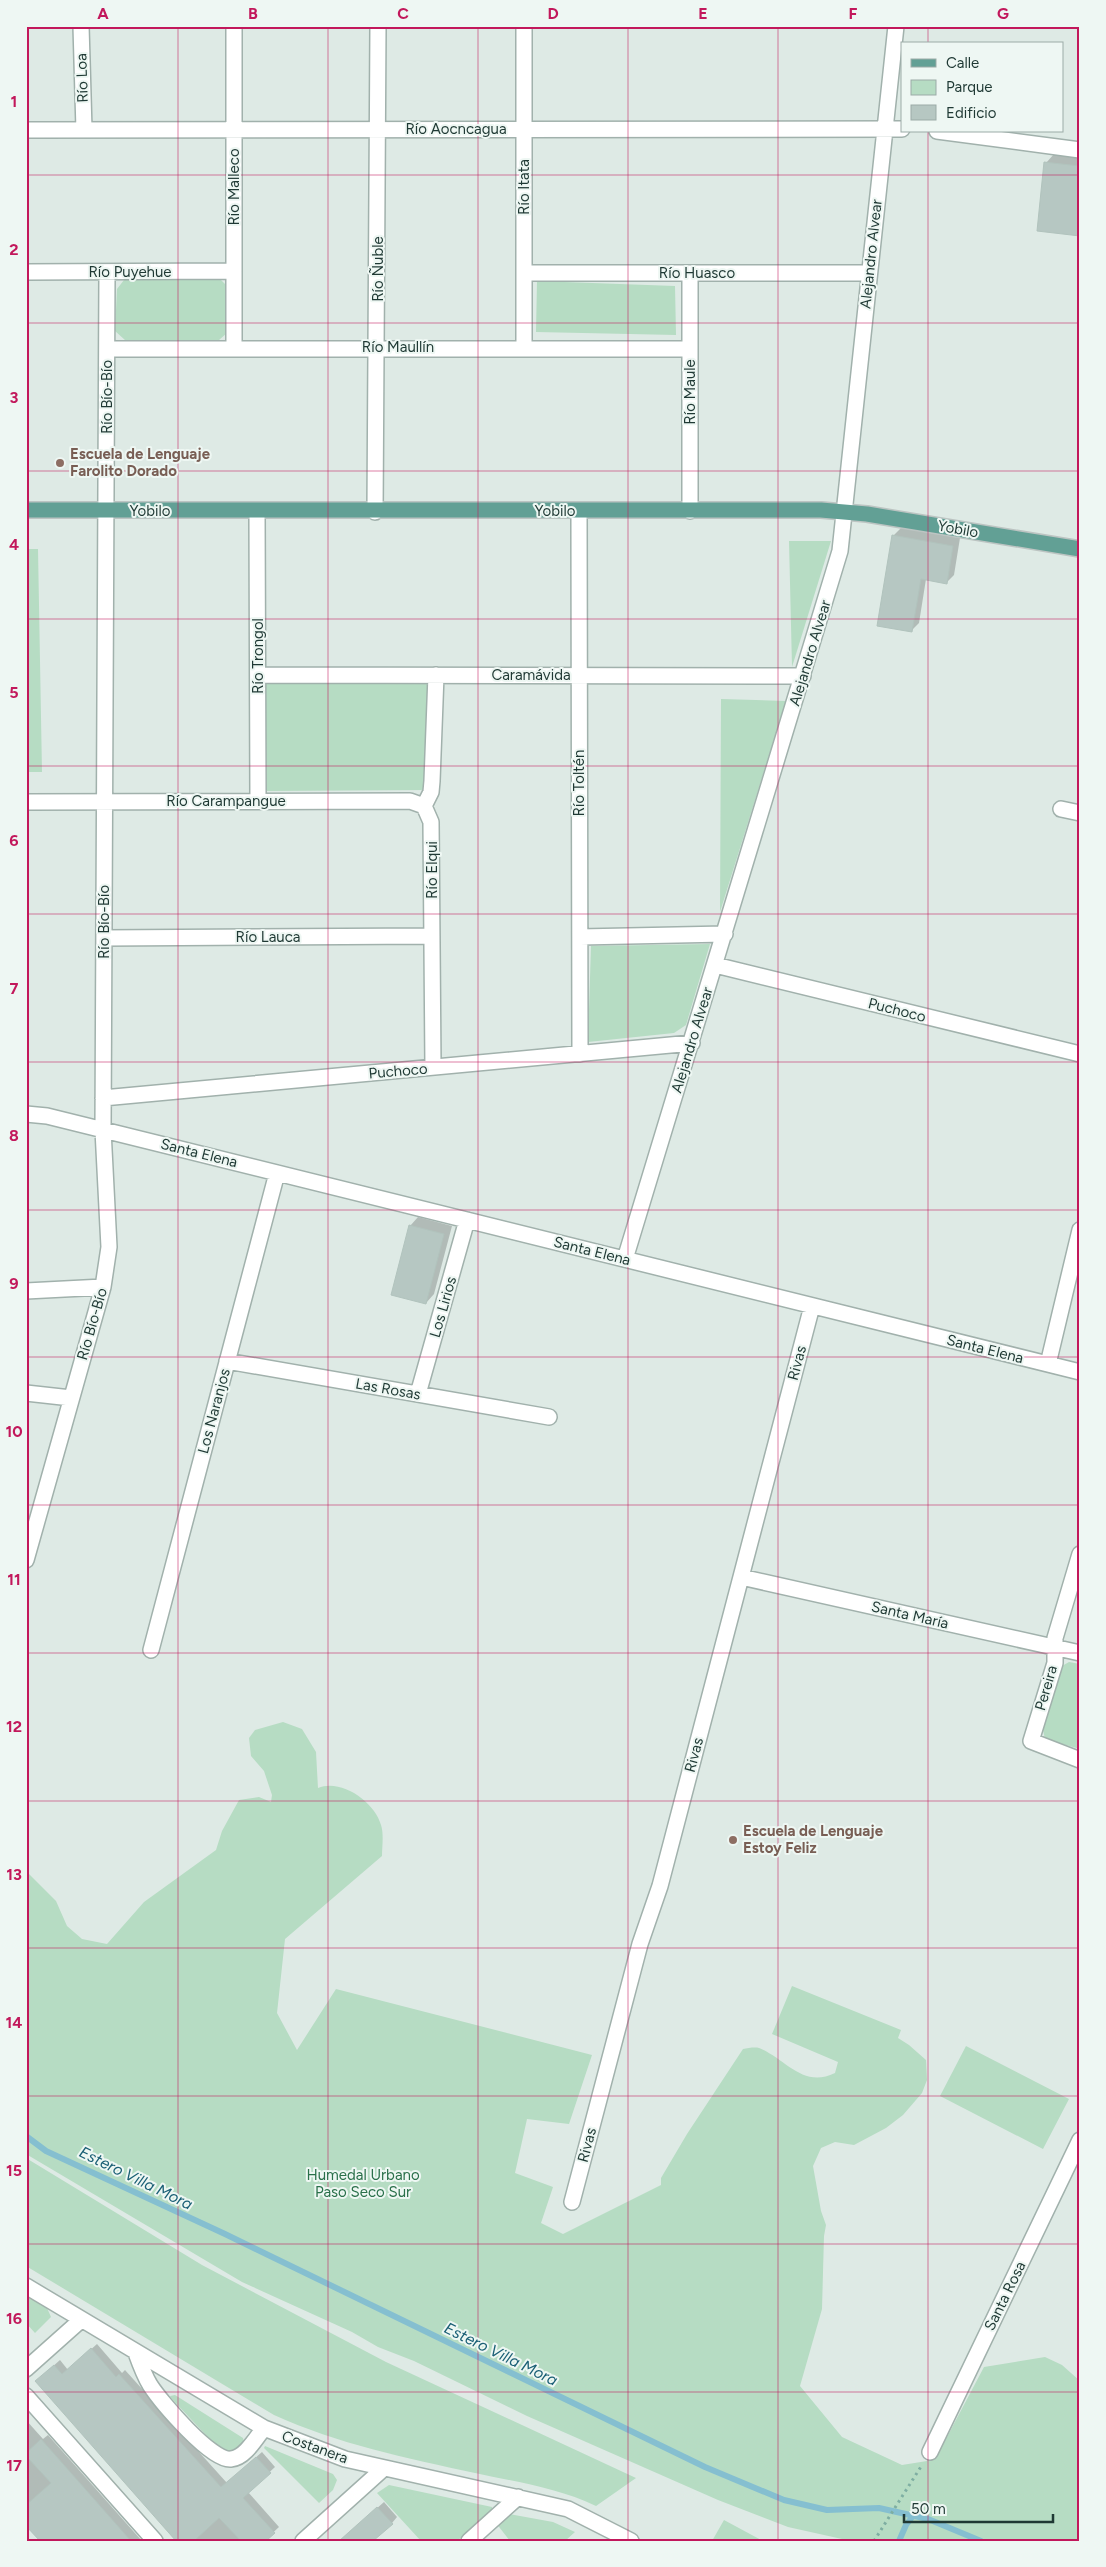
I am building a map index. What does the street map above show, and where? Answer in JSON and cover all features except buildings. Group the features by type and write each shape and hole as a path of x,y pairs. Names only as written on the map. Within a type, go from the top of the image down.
{"main road":[{"name":"Yobilo","path":"26,510 375,512 843,511 1080,549"}],"street":[{"name":"Río Loa","path":"81,26 84,130"},
{"name":"Río Malleco","path":"234,26 234,347"},
{"name":"Río Ñuble","path":"375,512 378,347 378,26"},
{"name":"Río Itata","path":"524,26 524,348"},
{"name":"Alejandro Alvear","path":"625,1260 840,550 896,26"},
{"name":"Río Aocncagua","path":"26,130 901,129"},
{"path":"945,132 1080,150"},
{"name":"Río Puyehue","path":"26,272 234,271"},
{"name":"Río Bío-Bío","path":"26,1560 33,1509 71,1398 103,1287 109,1248 103,1130 107,272"},
{"name":"Río Huasco","path":"524,273 869,273"},
{"name":"Río Maule","path":"690,273 690,511"},
{"name":"Río Maullín","path":"107,349 234,347 690,349"},
{"name":"Río Trongol","path":"257,511 258,801"},
{"name":"Río Toltén","path":"579,511 580,1054"},
{"name":"Caramávida","path":"258,675 803,676"},
{"path":"424,806 431,792 436,675"},
{"name":"Río Carampangue","path":"26,802 410,801 424,806"},
{"name":"Río Elqui","path":"424,806 431,822 433,1067"},
{"path":"1060,809 1080,813"},
{"path":"580,937 725,934"},
{"name":"Río Lauca","path":"104,938 432,936"},
{"name":"Puchoco","path":"715,965 1080,1054"},
{"name":"Puchoco","path":"104,1098 692,1043"},
{"path":"26,1114 47,1116 103,1130"},
{"name":"Santa Elena","path":"103,1130 1080,1372"},
{"name":"Los Naranjos","path":"151,1650 276,1173"},
{"name":"Los Lirios","path":"418,1394 467,1220"},
{"path":"1048,1364 1080,1230"},
{"path":"26,1291 103,1287"},
{"name":"Rivas","path":"572,2202 640,1944 662,1877 812,1306"},
{"name":"Las Rosas","path":"227,1361 548,1417"},
{"path":"26,1394 71,1398"},
{"name":"Pereira","path":"1080,1554 1055,1638 1055,1664 1031,1742 1080,1760"},
{"name":"Santa María","path":"741,1577 1080,1653"},
{"name":"Santa Rosa","path":"930,2452 1080,2140"},
{"name":"Costanera","path":"26,2286 80,2320 264,2428 324,2452 383,2469 568,2509 631,2541"},
{"path":"26,2368 80,2320"},
{"path":"136,2353 151,2386 194,2434 216,2455 230,2460 240,2456 264,2428"},
{"path":"26,2396 155,2541"},
{"path":"303,2541 383,2469"},
{"path":"469,2541 518,2497"}],"path":[{"path":"874,2541 930,2452"}],"green space":[{"path":"219,278 227,286 227,333 219,340 125,340 115,331 117,289 124,280"},
{"path":"537,281 675,286 676,335 536,332"},
{"path":"789,541 831,541 792,667"},
{"path":"26,549 38,549 42,772 26,772"},
{"path":"265,680 427,681 427,790 267,791"},
{"path":"721,699 786,701 720,912"},
{"path":"710,944 686,1025 674,1033 588,1042 591,946"},
{"path":"1069,1662 1080,1664 1080,1749 1045,1739 1043,1730 1062,1666"},
{"name":"Humedal Urbano Paso Seco Sur","path":"283,1722 302,1729 316,1752 318,1788 337,1786 356,1794 378,1816 383,1836 382,1856 285,1939 277,2013 297,2050 336,1989 592,2055 569,2124 527,2119 515,2173 553,2187 541,2223 563,2234 661,2185 661,2178 687,2134 743,2049 759,2048 804,2075 824,2077 835,2073 838,2062 772,2034 792,1986 901,2030 898,2038 926,2060 927,2080 922,2093 903,2115 886,2128 854,2145 835,2142 821,2148 813,2166 821,2211 826,2225 822,2309 800,2386 842,2437 902,2465 927,2461 947,2437 984,2367 1045,2357 1062,2365 1080,2381 1080,2541 851,2541 788,2527 718,2500 527,2416 414,2361 378,2347 352,2332 242,2282 26,2154 26,1871 56,1901 67,1926 82,1939 107,1944 144,1902 216,1850 222,1831 239,1800 259,1797 271,1802 272,1795 264,1771 251,1756 249,1738 255,1730"},
{"path":"966,2046 1069,2099 1043,2149 940,2096"},
{"path":"26,2158 202,2265 386,2362 636,2478 596,2506 537,2486 423,2462 348,2442 274,2415 26,2266"},
{"path":"26,2295 47,2308 51,2317 35,2333 26,2323"},
{"path":"175,2395 243,2438 244,2443 230,2453 220,2450 170,2396"},
{"path":"265,2446 333,2474 337,2480 333,2490 319,2503 264,2448"},
{"path":"389,2485 492,2507 492,2511 457,2541 421,2541 377,2493"},
{"path":"509,2514 553,2522 575,2532 565,2541 510,2541 496,2523"},
{"path":"724,2520 763,2541 712,2541"}],"waterway":[{"name":"Estero Villa Mora","path":"26,2136 46,2151 225,2234 705,2467 784,2500 827,2510 879,2508 928,2519 981,2541"},
{"path":"899,2541 906,2525 913,2516"}],"place":[{"name":"Escuela de Lenguaje Farolito Dorado","path":"60,463"},
{"name":"Escuela de Lenguaje Estoy Feliz","path":"733,1840"}]}
